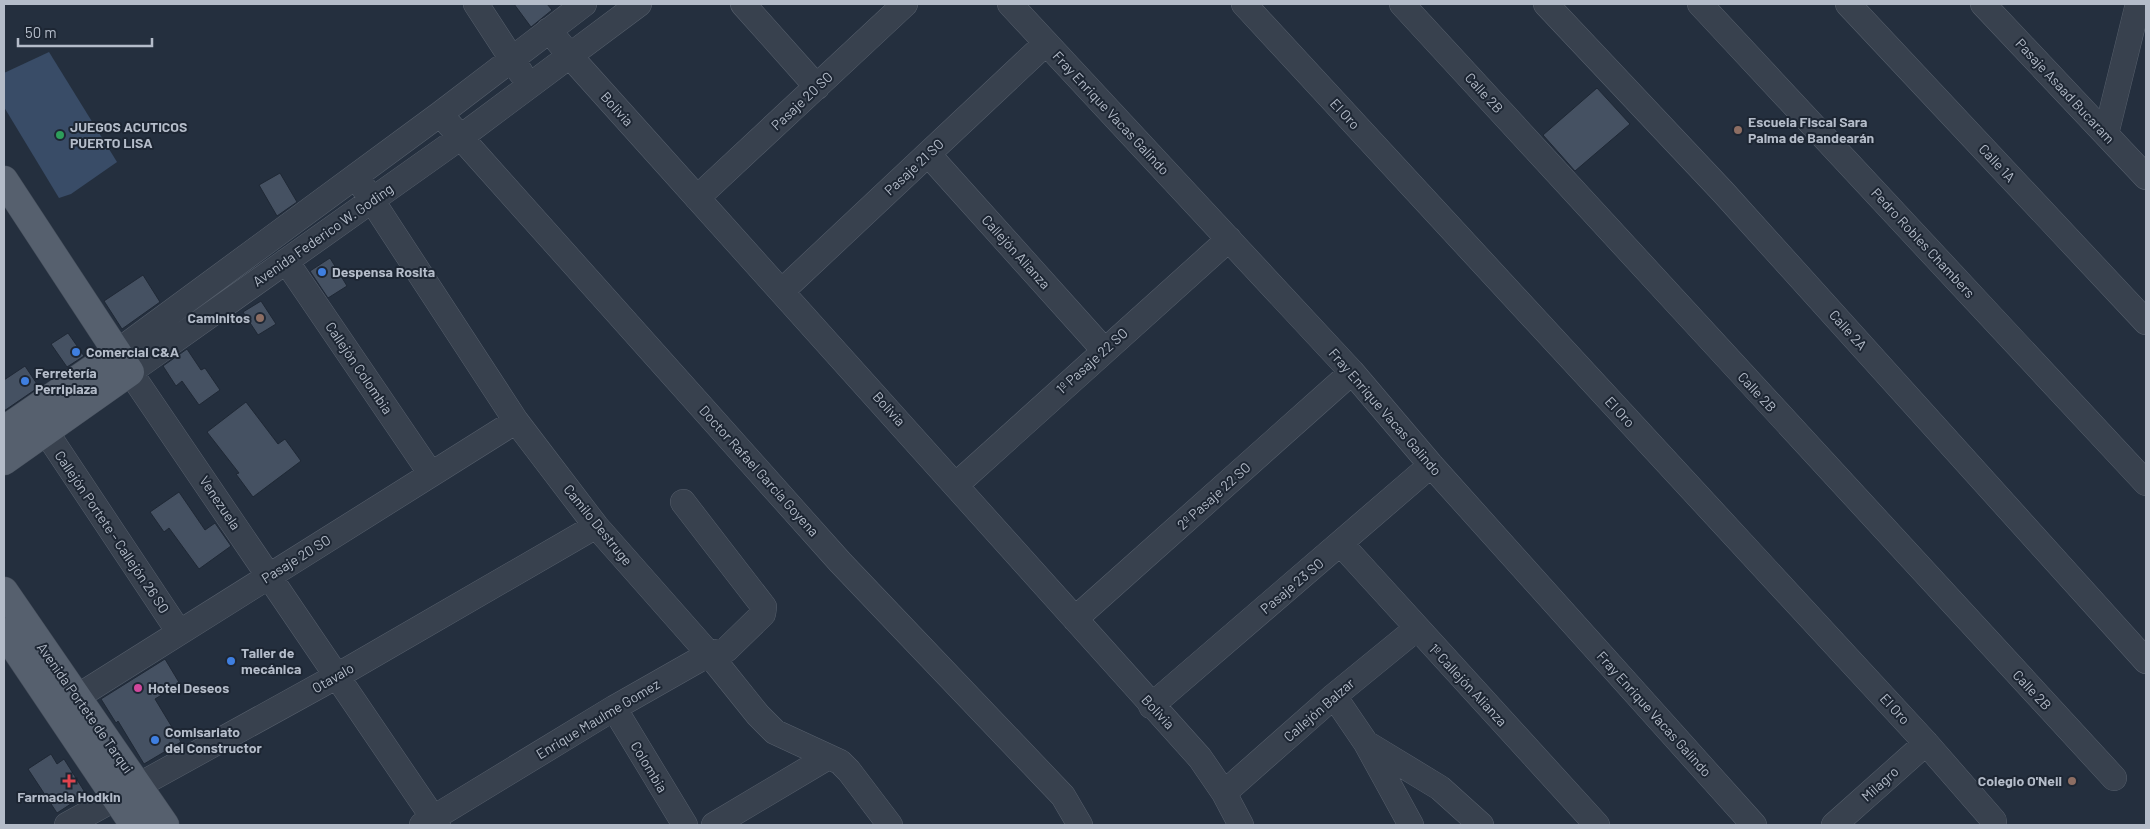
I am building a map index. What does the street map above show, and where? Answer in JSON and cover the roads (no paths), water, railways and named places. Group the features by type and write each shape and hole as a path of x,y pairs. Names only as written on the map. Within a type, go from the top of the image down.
{"main road":[{"name":"Venezuela","path":"4,180 124,362"},
{"name":"Avenida Federico W. Goding","path":"4,430 124,362"},
{"name":"Avenida Federico W. Goding","path":"4,461 46,432 124,362"},
{"name":"Avenida Portete de Tarqui","path":"4,590 77,696 127,793 134,825"},
{"name":"Avenida Portete de Tarqui","path":"4,632 127,793 165,825"}],"street":[{"path":"476,4 511,60 529,84"},
{"name":"Avenida Federico W. Goding","path":"124,362 356,176 584,4"},
{"name":"Avenida Federico W. Goding","path":"124,362 286,262 461,137 529,84 639,4"},
{"path":"743,4 817,87"},
{"name":"Pasaje 20 SO","path":"697,198 905,4"},
{"name":"Fray Enrique Vacas Galindo","path":"1010,4 1045,44 1229,238 1352,372 1431,465 1754,825"},
{"name":"El Oro","path":"1244,4 1926,743 1994,821"},
{"name":"Calle 2B","path":"1402,4 2114,778"},
{"name":"Calle 2A","path":"1546,4 1724,193 2146,661"},
{"name":"Pedro Robles Chambers","path":"1700,4 2146,483"},
{"name":"Calle 1A","path":"1848,4 2146,322"},
{"name":"Pasaje Asaad Bucaram","path":"1983,4 2146,177"},
{"path":"2106,134 2138,4"},
{"name":"Bolivia","path":"549,30 569,55 697,198 957,484 1151,706 1200,758 1224,793 1241,825"},
{"name":"Pasaje 21 SO","path":"782,291 1045,44"},
{"name":"Doctor Rafael García Goyena","path":"440,114 840,562 1063,796 1080,825"},
{"name":"Callejón Alianza","path":"928,154 1104,350"},
{"name":"Camilo Destruge","path":"356,176 371,202 516,421 596,526 709,654 758,715 775,732 840,762 890,825"},
{"name":"1º Pasaje 22 SO","path":"957,484 1229,238"},
{"name":"Callejón Colombia","path":"286,262 431,474"},
{"name":"Venezuela","path":"124,362 337,676 431,823"},
{"name":"2º Pasaje 22 SO","path":"1076,619 1352,372"},
{"name":"Pasaje 20 SO","path":"77,696 516,421"},
{"name":"Callejón Portete - Callejón 26 SO","path":"46,432 179,632"},
{"name":"Pasaje 23 SO","path":"1151,706 1431,465"},
{"name":"Enrique Maulme Gomez","path":"431,823 614,708 709,654 726,650 763,614 764,607 683,502"},
{"name":"Otavalo","path":"67,825 337,676 596,526"},
{"name":"1º Callejón Alianza","path":"1341,544 1416,629 1597,825"},
{"name":"Callejón Balzar","path":"1224,793 1334,696 1416,629"},
{"path":"1334,696 1366,743 1410,825"},
{"name":"Colombia","path":"614,708 685,825"},
{"path":"1366,743 1440,788 1481,825"},
{"name":"Milagro","path":"1834,825 1926,743"},
{"path":"714,825 828,757"},
{"path":"1058,825 1062,812 1063,796"}],"water":[{"name":"JUEGOS ACUTICOS PUERTO LISA","path":"49,52 117,162 71,194 59,198 4,107 4,73"}],"place":[{"name":"Escuela Fiscal Sara Palma de Bandearán","path":"1738,130"},
{"name":"JUEGOS ACUTICOS PUERTO LISA","path":"60,135"},
{"name":"Despensa Rosita","path":"322,272"},
{"name":"Caminitos","path":"260,318"},
{"name":"Comercial C&A","path":"76,352"},
{"name":"Ferretería Perriplaza","path":"25,381"},
{"name":"Taller de mecánica","path":"231,661"},
{"name":"Hotel Deseos","path":"138,688"},
{"name":"Comisariato del Constructor","path":"155,740"},
{"name":"Farmacia Hodkin","path":"69,781"},
{"name":"Colegio O'Neil","path":"2072,781"}]}
